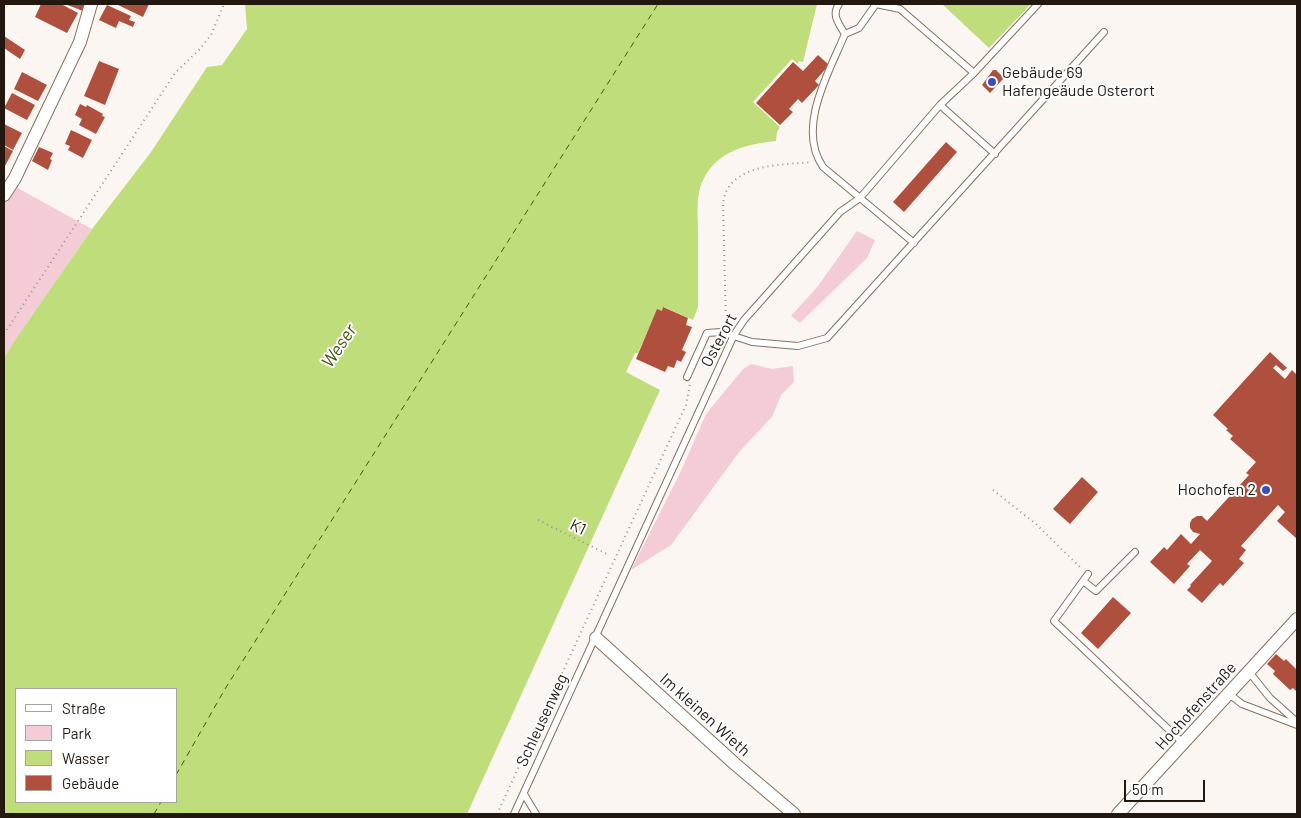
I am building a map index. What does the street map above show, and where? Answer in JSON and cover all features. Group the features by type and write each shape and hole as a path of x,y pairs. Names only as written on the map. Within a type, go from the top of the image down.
{"street":[{"path":"4,196 15,178 80,42 91,4"},
{"name":"Hochofenstraße","path":"1118,814 1297,619"},
{"name":"Im kleinen Wieth","path":"596,638 735,764 794,814"}],"lane":[{"path":"839,4 836,8 835,18 845,34"},
{"path":"914,243 833,176 820,162 816,156 813,130 816,104 845,34 859,28 876,4 900,9 974,73"},
{"name":"Osterort","path":"596,638 734,335 744,320 840,212 860,198 940,105 974,73 1038,4"},
{"path":"687,377 707,333 721,332 752,342 798,346 828,338 1104,32"},
{"path":"940,105 995,154"},
{"path":"1082,581 1096,592 1135,552"},
{"path":"1088,574 1054,621 1184,744"},
{"name":"Schleusenweg","path":"514,814 596,638"},
{"path":"1249,672 1270,698 1297,723"},
{"path":"1229,694 1242,704 1297,723"},
{"path":"524,794 536,814"}],"path":[{"path":"4,334 175,73 199,50 211,35 224,4"},
{"path":"734,335 726,326 724,310 722,203 726,190 734,181 746,173 766,167 820,162"},
{"path":"497,814 686,405 690,385 687,377"},
{"path":"993,490 1036,524 1088,574"},
{"name":"K1","path":"538,520 607,554"}],"green space":[{"path":"14,186 92,229 4,358 4,203"},
{"path":"857,231 875,240 867,258 800,323 791,316 818,286"},
{"path":"751,364 772,369 793,366 794,382 781,395 772,417 740,451 671,545 631,570 680,473 706,414 743,369"}],"water":[{"name":"Weser","path":"245,4 817,4 803,62 799,61 798,64 792,59 753,102 780,127 777,132 776,141 752,145 730,153 712,166 705,176 700,188 698,205 698,307 693,320 664,307 662,311 657,310 638,353 635,353 626,372 660,390 467,814 4,814 4,358 92,229 151,152 207,67 222,65 247,29"},
{"path":"942,4 1031,4 989,48"}],"building":[{"path":"41,4 61,4 78,13 67,33 35,17"},
{"path":"65,4 85,4 83,11"},
{"path":"116,4 149,4 143,17"},
{"path":"107,5 131,16 129,20 135,22 133,27 119,21 116,28 99,20"},
{"path":"4,36 25,50 20,59 4,48"},
{"path":"818,55 829,65 815,81 819,85 802,103 798,99 789,109 793,112 780,125 756,103 793,62 803,71"},
{"path":"99,61 119,69 105,105 84,96"},
{"name":"Gebäude 69 Hafengeäude Osterort","path":"993,70 996,70 1003,79 990,93 982,85"},
{"path":"22,72 47,85 38,101 14,89"},
{"path":"12,93 35,105 27,120 4,108"},
{"path":"80,104 86,107 87,105 105,117 96,134 79,125 82,119 75,115"},
{"path":"4,124 22,133 13,150 4,145"},
{"path":"71,130 92,140 83,158 68,150 70,146 65,144"},
{"path":"946,142 957,152 904,212 893,202"},
{"path":"4,146 13,151 4,168"},
{"path":"39,147 53,153 48,170 32,161"},
{"path":"663,307 688,318 686,325 692,327 682,350 686,352 681,362 677,360 674,368 668,366 665,372 636,359 657,309 662,311"},
{"name":"Hochofen 2","path":"1270,352 1287,368 1283,371 1276,365 1273,368 1285,379 1292,370 1297,375 1297,539 1277,521 1285,512 1278,505 1241,546 1246,550 1239,559 1244,563 1223,586 1220,583 1202,603 1187,590 1212,561 1200,550 1187,564 1190,566 1174,584 1150,562 1164,547 1167,550 1181,534 1191,544 1200,534 1193,532 1190,528 1192,519 1202,516 1207,521 1249,475 1246,473 1256,462 1230,439 1233,436 1213,415"},
{"path":"1082,477 1098,492 1070,524 1053,509"},
{"path":"1113,597 1131,613 1098,649 1081,633"},
{"path":"1276,654 1284,661 1286,659 1297,670 1297,692 1293,688 1290,690 1273,674 1275,671 1267,664"}],"ferry route":[{"path":"178,771 225,689 658,4"},
{"path":"154,814 160,803"}],"place":[{"name":"Gebäude 69 Hafengeäude Osterort","path":"992,82"},
{"name":"Hochofen 2","path":"1266,490"}]}
